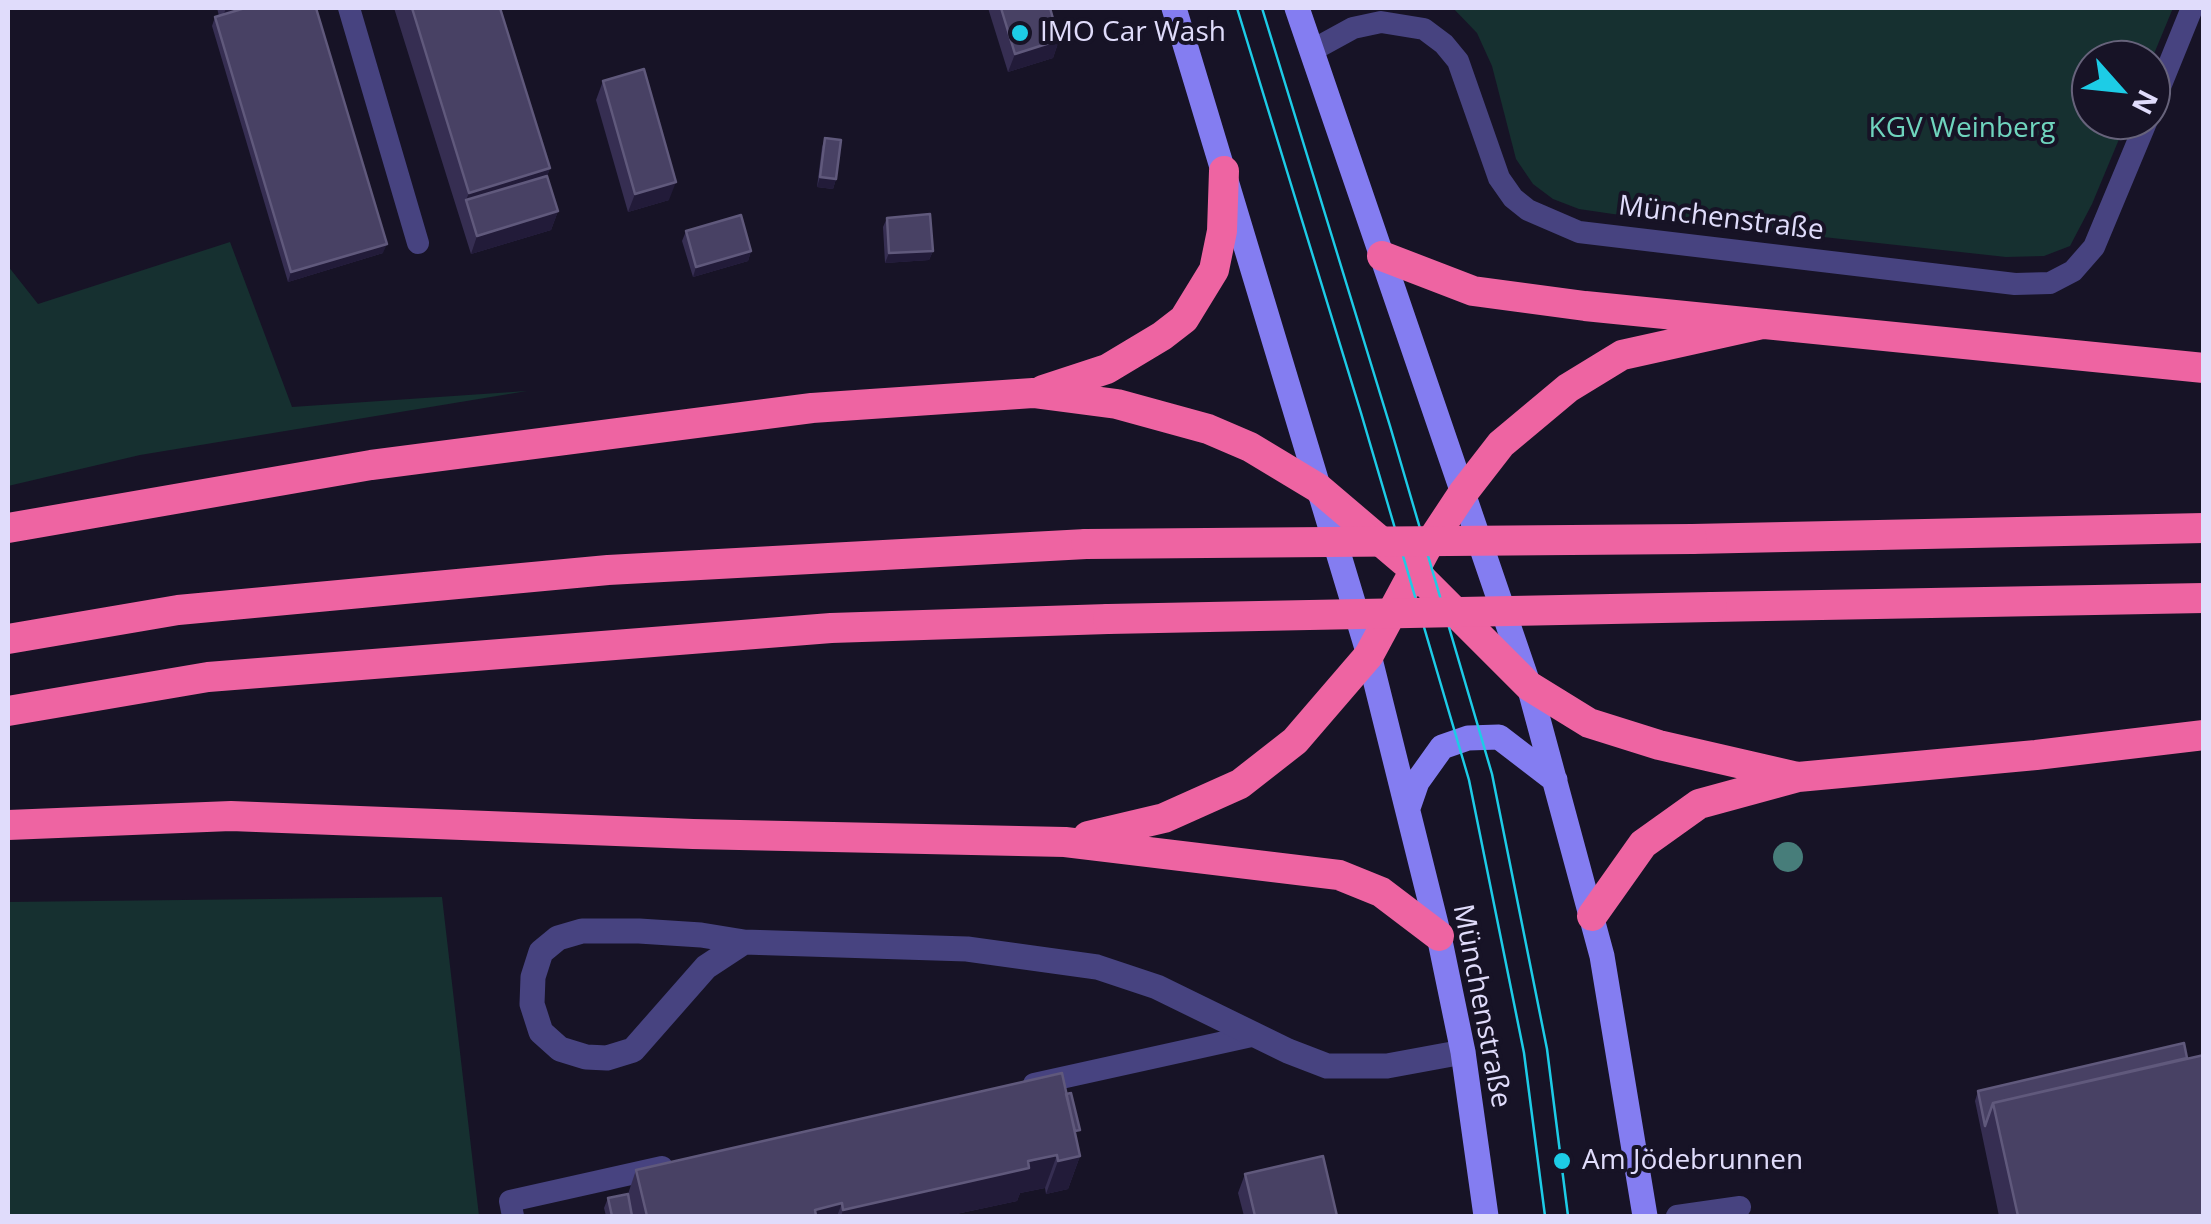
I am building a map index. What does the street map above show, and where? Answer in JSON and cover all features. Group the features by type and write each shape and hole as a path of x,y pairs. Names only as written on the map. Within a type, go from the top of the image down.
{"highway":[{"path":"1033,393 1108,369 1184,319 1214,270 1222,231 1224,171"},
{"path":"1382,256 1473,292 2204,368"},
{"path":"1065,842 1164,818 1240,784 1295,741 1369,655 1414,571 1463,493 1501,444 1568,388 1622,355 1762,324"},
{"path":"8,528 294,478 812,408 1033,393 1117,404 1208,429 1250,446 1318,488 1414,571 1529,686 1589,723 1659,745 1798,777"},
{"path":"8,639 178,610 608,570 1086,544 1692,540 2204,528"},
{"path":"8,711 208,677 831,628 2204,598"},
{"path":"1592,916 1643,844 1699,804 1798,777 2204,735"},
{"path":"8,825 231,816 694,834 1065,842 1338,876 1382,892 1439,936"}],"main road":[{"name":"Münchenstraße","path":"1174,8 1369,655 1439,936 1463,1052 1486,1216"},
{"path":"1297,8 1529,686 1592,916 1646,1216"},
{"path":"1408,808 1417,782 1442,747 1468,738 1499,737 1555,780"}],"street":[{"path":"744,942 706,967 632,1050 608,1058 586,1058 560,1049 541,1032 532,1004 532,977 540,952 558,938 582,932 638,932 744,942 967,949 1097,967 1156,987 1327,1066 1388,1066 1463,1052"}],"lane":[{"path":"349,8 418,243"},
{"path":"2171,60 2192,8"},
{"name":"Münchenstraße","path":"1311,50 1354,28 1381,22 1424,29 1458,61 1493,163 1506,188 1528,210 1580,232 2015,284 2050,283 2073,271 2094,246 2138,140"},
{"path":"1007,1090 1256,1034"},
{"path":"513,1216 510,1201 682,1162"},
{"path":"1677,1216 1740,1207"}],"green space":[{"name":"KGV Weinberg","path":"1453,8 2173,8 2160,40 2071,40 2071,140 2119,140 2070,246 2044,256 2006,257 1613,214 1579,209 1553,199 1533,184 1516,159 1492,66 1477,33"},
{"path":"230,242 292,407 527,391 140,455 8,486 8,266 38,304"},
{"path":"442,897 479,1216 8,1216 8,902"}],"building":[{"path":"245,8 316,8 387,244 291,272 215,17"},
{"path":"412,8 500,8 550,168 469,193"},
{"path":"1001,8 1050,8 1059,40 1015,54"},
{"path":"644,69 676,182 635,194 603,81"},
{"path":"825,138 841,140 836,179 820,177"},
{"path":"547,176 558,211 477,236 466,200"},
{"path":"930,214 933,251 889,253 887,218"},
{"path":"741,215 751,251 696,267 686,231"},
{"path":"2184,1043 2187,1058 1993,1103 1985,1126 1978,1091"},
{"path":"2204,1055 2204,1216 2018,1216 1993,1103"},
{"path":"1062,1073 1080,1156 1058,1161 1057,1155 1028,1161 1029,1168 843,1210 842,1203 815,1210 816,1216 647,1216 636,1170"},
{"path":"1071,1093 1080,1130 1075,1131 1066,1094"},
{"path":"1323,1156 1337,1216 1255,1216 1245,1174"},
{"path":"628,1194 632,1216 612,1216 608,1198"}],"tram line":[{"path":"1237,8 1469,780 1524,1053 1545,1216"},
{"path":"1262,8 1492,774 1547,1049 1568,1216"}],"place":[{"name":"IMO Car Wash","path":"1020,33"},
{"name":"Am Jödebrunnen","path":"1562,1161"}]}
